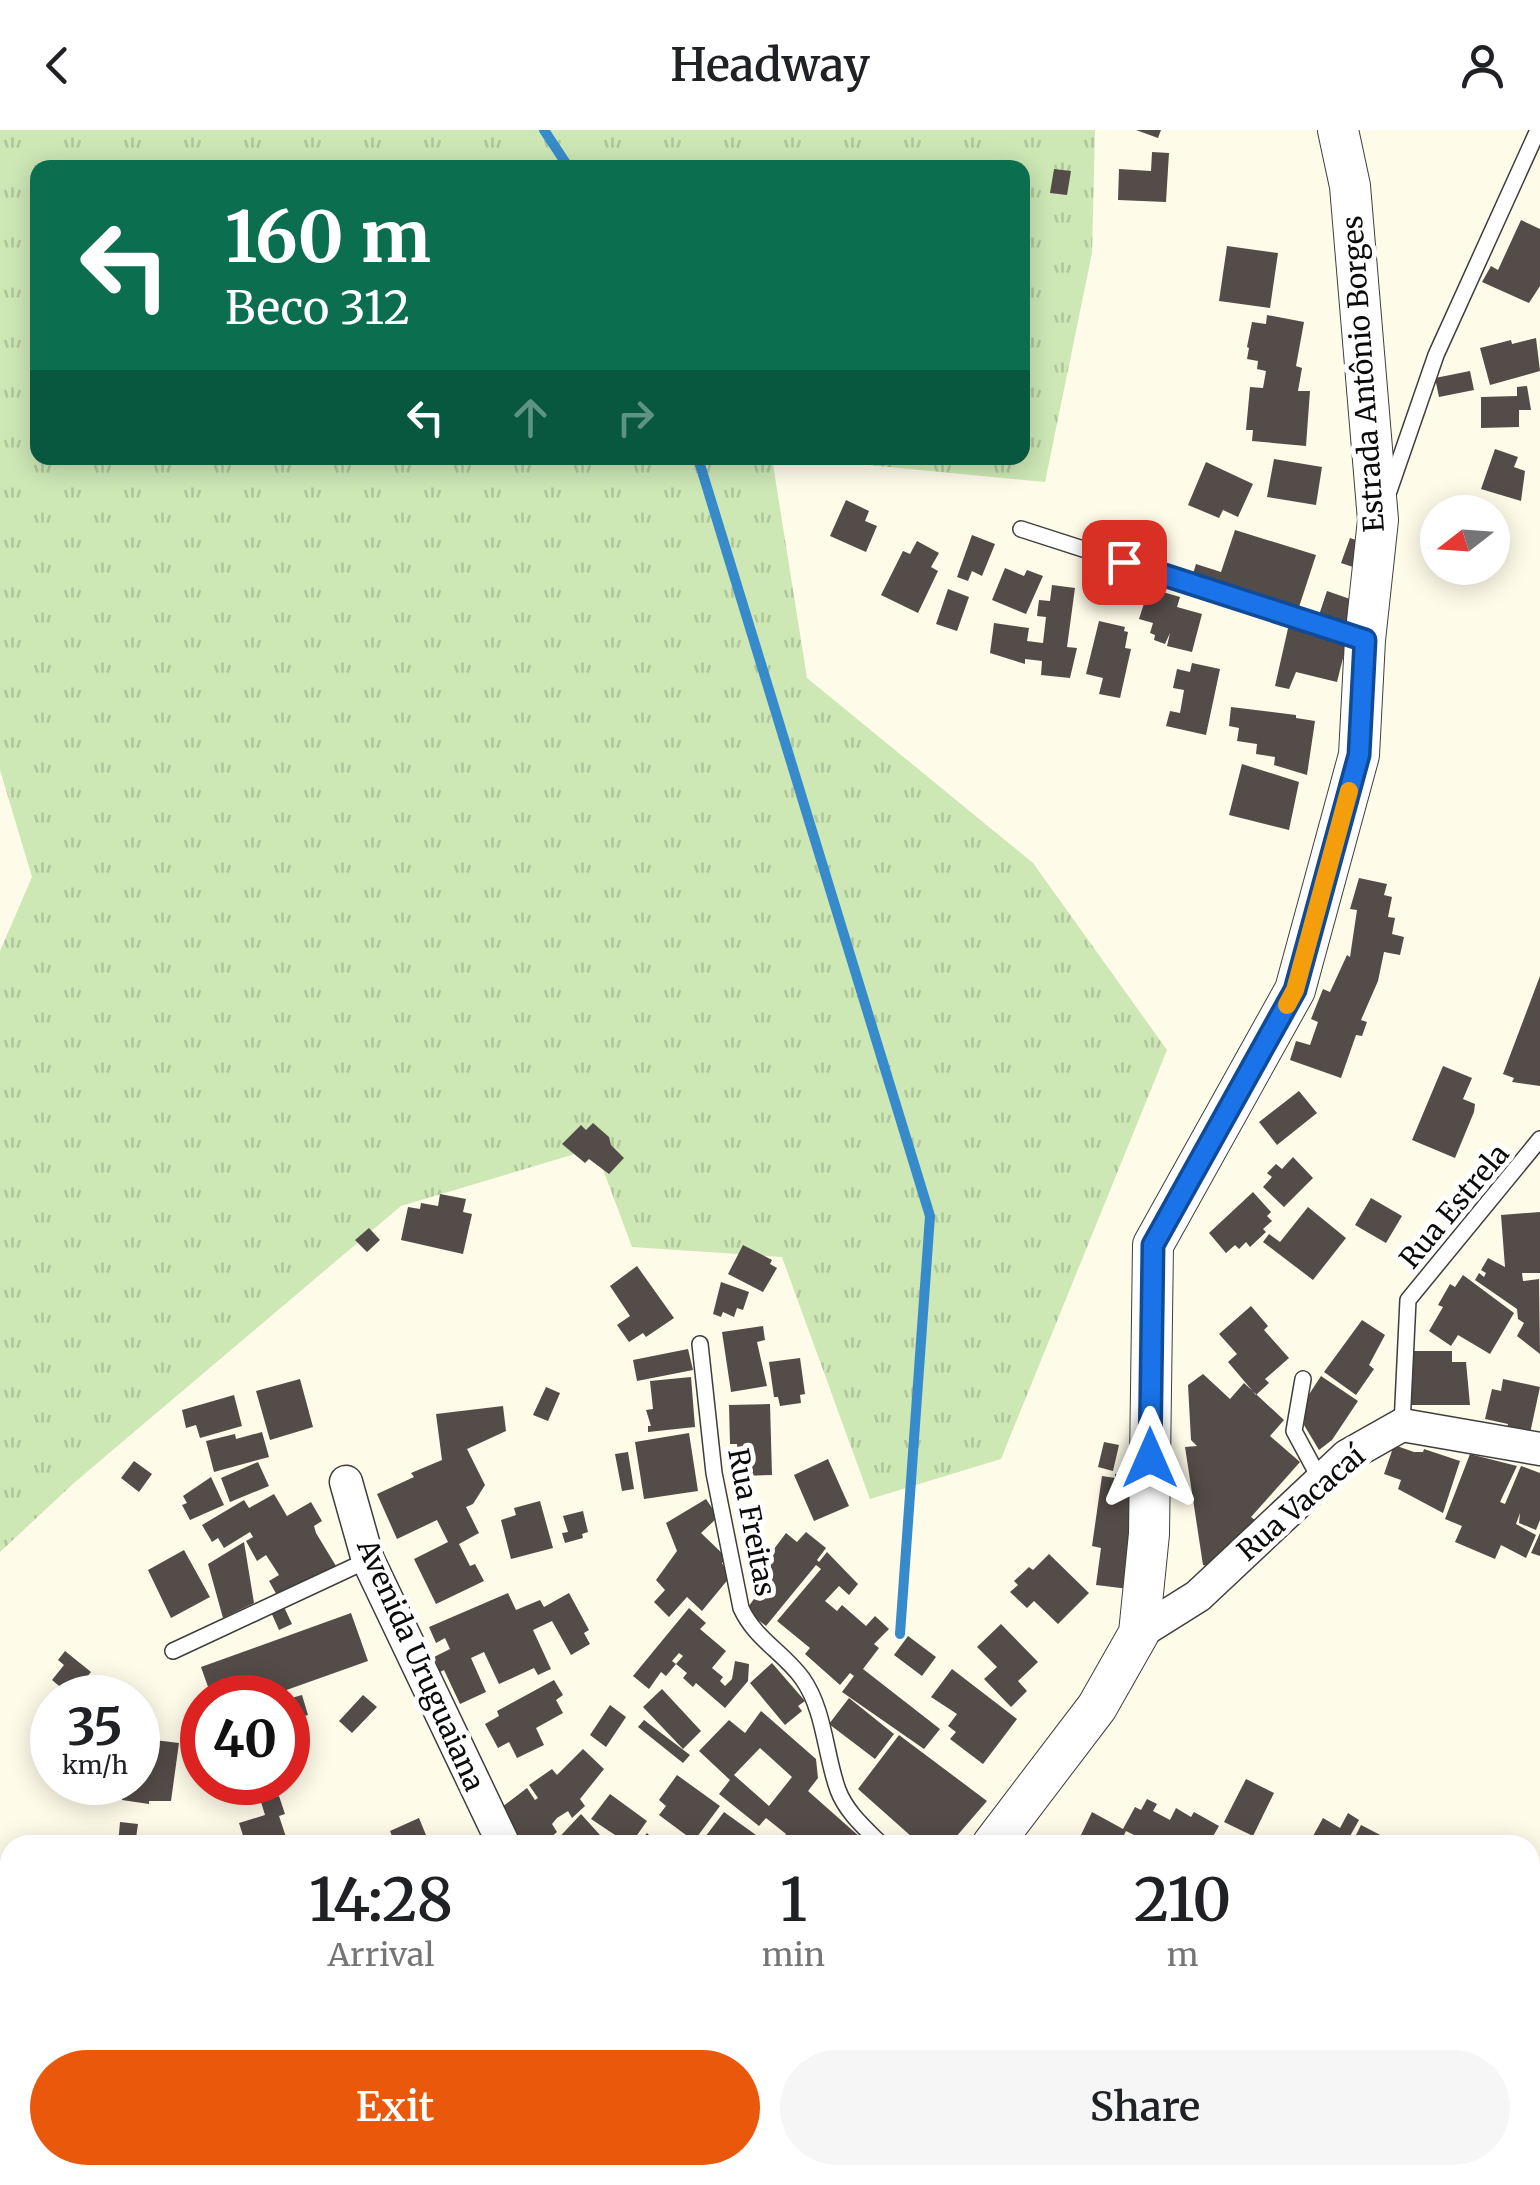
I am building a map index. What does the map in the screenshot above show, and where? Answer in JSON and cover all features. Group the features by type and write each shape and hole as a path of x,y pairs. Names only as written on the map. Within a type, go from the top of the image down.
{"street":[{"name":"Estrada Antônio Borges","path":"1000,1835 1097,1707 1139,1633 1150,1534 1153,1245 1295,990 1359,755 1365,640 1378,520 1350,186 1338,130"},
{"name":"Rua Vacacaí","path":"1139,1633 1198,1596 1347,1456 1402,1424"},
{"path":"1402,1424 1540,1449"},
{"name":"Avenida Uruguaiana","path":"346,1482 368,1560 499,1835"}],"lane":[{"path":"1378,520 1436,355 1538,130"},
{"path":"1022,529 1365,640"},
{"name":"Rua Estrela","path":"1402,1424 1408,1300 1540,1139"},
{"name":"Rua Freitas","path":"700,1344 714,1473 742,1608 750,1627 802,1677 812,1696 839,1793 853,1816 872,1835"},
{"path":"1303,1379 1294,1430 1321,1480"},
{"path":"173,1651 368,1560"}],"green space":[{"path":"0,130 1095,130 1092,253 1045,482 869,465 1030,465 1030,160 30,160 30,465 773,465 807,678 1033,863 1167,1050 1001,1459 870,1499 782,1257 632,1247 595,1148 401,1206 75,1482 0,1552 0,951 32,877 0,770"}],"building":[{"path":"1136,130 1161,130 1158,138"},
{"path":"1152,152 1169,153 1166,202 1118,200 1119,169 1151,171"},
{"path":"1054,169 1071,171 1067,195 1050,193"},
{"path":"1521,220 1540,229 1540,286 1529,303 1482,282 1491,266 1498,270"},
{"path":"1227,246 1278,253 1270,308 1219,301"},
{"path":"1267,315 1304,322 1296,366 1302,368 1298,391 1310,391 1306,446 1252,441 1253,430 1246,430 1250,387 1263,388 1266,371 1257,369 1258,361 1247,359 1247,347 1252,322 1266,324"},
{"path":"1536,338 1540,371 1490,385 1480,348"},
{"path":"1470,371 1474,390 1439,397 1435,378"},
{"path":"1527,386 1531,410 1519,410 1519,427 1481,428 1481,397 1517,396 1517,387"},
{"path":"1495,449 1518,457 1514,467 1525,471 1521,501 1481,489"},
{"path":"1274,459 1322,467 1316,505 1267,497"},
{"path":"1206,462 1253,484 1238,517 1223,510 1219,518 1188,505"},
{"path":"846,500 869,511 865,521 877,526 866,552 830,536"},
{"path":"1235,530 1316,555 1299,607 1227,584 1225,591 1191,580 1196,564 1221,572"},
{"path":"972,535 995,544 982,576 972,571 968,581 957,577"},
{"path":"1350,538 1365,543 1356,568 1341,563"},
{"path":"917,541 939,553 931,567 938,571 918,613 881,595 903,551 910,554"},
{"path":"1005,568 1024,576 1027,570 1043,576 1026,614 992,600"},
{"path":"1052,585 1075,588 1067,647 1077,648 1070,678 1041,675 1042,661 1025,659 1025,664 990,653 994,623 1029,628 1027,641 1043,643 1046,617 1037,616 1039,600 1050,601"},
{"path":"1149,588 1180,597 1177,607 1202,614 1192,652 1167,646 1170,633 1165,644 1154,640 1155,635 1150,633 1153,623 1139,619"},
{"path":"948,589 969,597 957,631 936,624"},
{"path":"1327,591 1353,600 1349,627 1317,621"},
{"path":"1099,621 1125,627 1128,632 1125,648 1131,649 1120,698 1099,694 1103,678 1086,674"},
{"path":"1289,624 1348,638 1337,682 1296,672 1289,689 1275,686"},
{"path":"1192,663 1220,669 1206,735 1166,726 1170,711 1180,713 1184,690 1173,688 1177,669 1190,672"},
{"path":"1231,707 1315,721 1307,775 1274,765 1275,757 1256,754 1257,744 1237,741 1239,728 1229,726"},
{"path":"1242,764 1299,782 1289,830 1229,815"},
{"path":"1359,878 1387,884 1384,895 1392,897 1388,917 1395,918 1392,934 1404,937 1400,955 1384,952 1378,981 1361,1020 1367,1022 1362,1036 1356,1035 1341,1078 1290,1060 1296,1041 1310,1045 1318,1022 1311,1019 1323,989 1330,992 1347,955 1350,957 1357,910 1350,909"},
{"path":"1540,976 1540,1086 1512,1082 1514,1078 1503,1074"},
{"path":"1443,1066 1472,1078 1463,1099 1475,1104 1474,1112 1455,1158 1412,1140"},
{"path":"1299,1091 1317,1113 1277,1145 1259,1122"},
{"path":"593,1123 624,1158 609,1174 589,1159 585,1163 562,1144 581,1125 586,1130"},
{"path":"1293,1157 1313,1178 1284,1207 1263,1187 1272,1177 1267,1173 1276,1164 1282,1169"},
{"path":"1253,1192 1271,1212 1267,1216 1272,1221 1250,1247 1246,1242 1226,1253 1209,1233"},
{"path":"440,1194 466,1199 463,1212 472,1214 463,1254 401,1240 408,1207 420,1209 421,1203 438,1206"},
{"path":"1371,1198 1402,1216 1386,1243 1355,1225"},
{"path":"1308,1207 1346,1238 1313,1280 1263,1242 1269,1234 1280,1242"},
{"path":"1540,1212 1540,1273 1522,1273 1523,1281 1539,1279 1540,1354 1517,1336 1524,1323 1518,1319 1517,1309 1475,1280 1479,1273 1484,1277 1486,1273 1481,1270 1488,1258 1505,1267 1501,1215"},
{"path":"369,1228 380,1240 367,1252 355,1240"},
{"path":"743,1245 772,1260 770,1264 777,1268 763,1292 728,1274"},
{"path":"637,1266 674,1318 646,1337 643,1333 629,1342 617,1325 630,1316 610,1286"},
{"path":"1463,1275 1514,1313 1490,1354 1458,1335 1451,1346 1429,1331 1450,1284 1455,1287"},
{"path":"721,1282 749,1292 743,1310 737,1308 734,1317 723,1312 721,1317 713,1314"},
{"path":"1251,1306 1268,1326 1264,1330 1289,1358 1265,1379 1269,1383 1256,1395 1228,1362 1237,1354 1219,1334"},
{"path":"1362,1320 1385,1335 1369,1365 1374,1369 1356,1395 1324,1372"},
{"path":"763,1326 765,1340 757,1342 767,1386 731,1392 722,1332"},
{"path":"688,1349 693,1370 637,1381 633,1360"},
{"path":"1407,1351 1452,1351 1452,1362 1466,1362 1470,1405 1408,1405"},
{"path":"800,1358 805,1394 800,1395 801,1403 780,1406 778,1397 774,1397 769,1362"},
{"path":"1203,1374 1230,1399 1244,1383 1284,1420 1270,1436 1300,1462 1251,1517 1259,1523 1214,1568 1203,1565 1185,1447 1197,1446 1191,1440 1188,1385"},
{"path":"1321,1376 1358,1401 1332,1440 1319,1450 1304,1425 1306,1399"},
{"path":"691,1377 695,1427 648,1432 651,1426 646,1410 653,1409 650,1381"},
{"path":"300,1379 313,1427 270,1440 256,1391"},
{"path":"1503,1379 1540,1387 1529,1438 1506,1433 1508,1424 1485,1419 1492,1389 1501,1391"},
{"path":"546,1387 560,1393 548,1421 533,1415"},
{"path":"234,1395 242,1426 200,1438 196,1425 186,1428 182,1410"},
{"path":"770,1404 772,1475 739,1476 737,1444 730,1444 729,1405"},
{"path":"503,1406 506,1431 467,1449 485,1485 473,1504 466,1507 479,1533 459,1544 470,1566 475,1564 484,1581 436,1604 414,1559 448,1542 437,1520 397,1539 377,1494 442,1460 436,1414"},
{"path":"262,1432 269,1457 214,1472 206,1441"},
{"path":"689,1433 698,1491 644,1499 635,1442"},
{"path":"1104,1442 1119,1445 1113,1471 1098,1467"},
{"path":"1394,1445 1414,1452 1424,1449 1460,1461 1443,1513 1398,1489 1401,1480 1384,1474"},
{"path":"628,1452 634,1489 622,1491 615,1454"},
{"path":"1470,1454 1517,1466 1500,1502 1505,1504 1521,1466 1540,1473 1540,1520 1536,1530 1519,1523 1520,1513 1516,1524 1536,1535 1526,1558 1501,1545 1495,1559 1455,1542 1462,1526 1445,1519"},
{"path":"828,1459 849,1506 814,1521 794,1475"},
{"path":"134,1461 152,1474 139,1492 121,1478"},
{"path":"258,1462 269,1486 230,1502 221,1478"},
{"path":"1115,1474 1128,1475 1127,1480 1133,1481 1129,1589 1096,1585 1101,1548 1092,1546 1102,1476 1115,1478"},
{"path":"211,1477 224,1505 190,1520 182,1505 187,1503 183,1496"},
{"path":"274,1494 287,1516 311,1502 322,1521 314,1526 316,1533 336,1566 278,1597 269,1581 279,1575 266,1555 257,1561 246,1541 253,1537 250,1532 224,1548 218,1538 212,1542 202,1525 244,1500 249,1508"},
{"path":"706,1499 718,1517 701,1533 727,1558 722,1563 730,1577 702,1611 687,1597 669,1617 654,1602 665,1590 656,1580 677,1551 666,1523"},
{"path":"540,1501 553,1548 511,1559 501,1520 516,1515 514,1508"},
{"path":"583,1511 588,1532 582,1534 583,1538 565,1543 562,1533 568,1532 563,1516"},
{"path":"806,1532 826,1548 819,1562 827,1552 858,1584 849,1595 839,1586 825,1601 837,1611 842,1605 866,1626 875,1616 889,1629 874,1644 879,1648 863,1669 940,1729 924,1749 842,1692 854,1676 850,1673 840,1685 805,1654 810,1648 777,1621 821,1569 816,1565 766,1626 746,1610 761,1589 754,1584 766,1568 762,1565 786,1533 797,1542"},
{"path":"1540,1533 1540,1556 1531,1553"},
{"path":"244,1542 254,1603 223,1618 208,1564"},
{"path":"184,1550 210,1597 171,1618 148,1570"},
{"path":"1049,1554 1089,1593 1058,1624 1034,1601 1027,1608 1010,1592 1018,1585 1014,1581"},
{"path":"508,1593 516,1610 540,1600 544,1607 569,1593 589,1630 584,1633 590,1644 571,1655 552,1621 533,1630 551,1669 538,1675 534,1668 499,1684 484,1652 471,1658 486,1692 460,1704 434,1657 450,1649 445,1638 436,1643 429,1627"},
{"path":"284,1607 292,1624 279,1630 271,1612"},
{"path":"689,1608 706,1623 700,1629 726,1651 712,1668 723,1677 720,1681 725,1686 732,1679 735,1661 749,1664 748,1681 725,1708 696,1683 693,1687 683,1678 687,1673 676,1664 666,1676 661,1672 649,1689 633,1676"},
{"path":"351,1613 368,1661 310,1682 310,1675 204,1675 201,1667"},
{"path":"1001,1624 1038,1662 1018,1681 1027,1691 1011,1707 984,1679 997,1667 977,1647"},
{"path":"908,1636 936,1657 922,1676 894,1655"},
{"path":"65,1651 91,1672 56,1675 64,1665 58,1660"},
{"path":"772,1663 805,1701 798,1706 802,1711 785,1725 750,1683"},
{"path":"952,1669 1017,1719 983,1764 950,1739 956,1732 948,1726 957,1714 931,1697"},
{"path":"554,1680 563,1695 556,1700 563,1713 536,1728 544,1745 517,1758 509,1742 498,1748 485,1724 499,1716 497,1711"},
{"path":"662,1689 701,1731 683,1749 643,1707"},
{"path":"363,1695 377,1707 352,1733 339,1721"},
{"path":"849,1698 894,1734 875,1759 829,1724"},
{"path":"610,1705 626,1717 606,1747 590,1735"},
{"path":"761,1711 816,1759 818,1778 808,1791 858,1835 785,1835 766,1818 759,1826 719,1794 730,1780 699,1751 729,1720 745,1733","holes":["760,1748 792,1777 769,1806 734,1775"]},
{"path":"644,1720 690,1755 683,1763 638,1727"},
{"path":"899,1735 987,1801 958,1835 910,1835 858,1789"},
{"path":"160,1741 179,1743 171,1801 160,1801"},
{"path":"583,1749 604,1769 580,1799 585,1806 572,1818 568,1811 552,1824 557,1832 554,1835 515,1835 498,1810 527,1788 535,1800 538,1798 529,1785 552,1769 557,1775"},
{"path":"677,1775 720,1806 698,1835 686,1835 659,1815 666,1806 659,1800"},
{"path":"1246,1779 1274,1793 1253,1835 1224,1822"},
{"path":"610,1794 647,1821 637,1835 615,1835 591,1819"},
{"path":"1147,1799 1157,1804 1153,1811 1170,1820 1176,1808 1191,1817 1194,1812 1219,1826 1214,1835 1134,1835 1126,1831 1124,1835 1081,1835 1092,1812 1123,1829 1135,1807 1141,1810"},
{"path":"262,1805 282,1805 285,1814 279,1816 285,1835 243,1835 239,1823 265,1815"},
{"path":"724,1812 756,1835 707,1835"},
{"path":"1348,1813 1359,1820 1351,1835 1314,1835 1323,1818 1340,1828"},
{"path":"581,1814 600,1835 561,1835"},
{"path":"419,1818 426,1835 392,1835 390,1831"},
{"path":"120,1822 138,1824 136,1835 119,1835"},
{"path":"1361,1825 1380,1835 1356,1835"}],"waterway":[{"path":"544,130 564,160"},
{"path":"700,465 930,1216 900,1634"}],"slow traffic":[{"path":"1287,1005 1295,990 1349,791"}],"route":[{"path":"1124,562 1365,640 1359,755 1295,990 1153,1245 1150,1458"}]}
